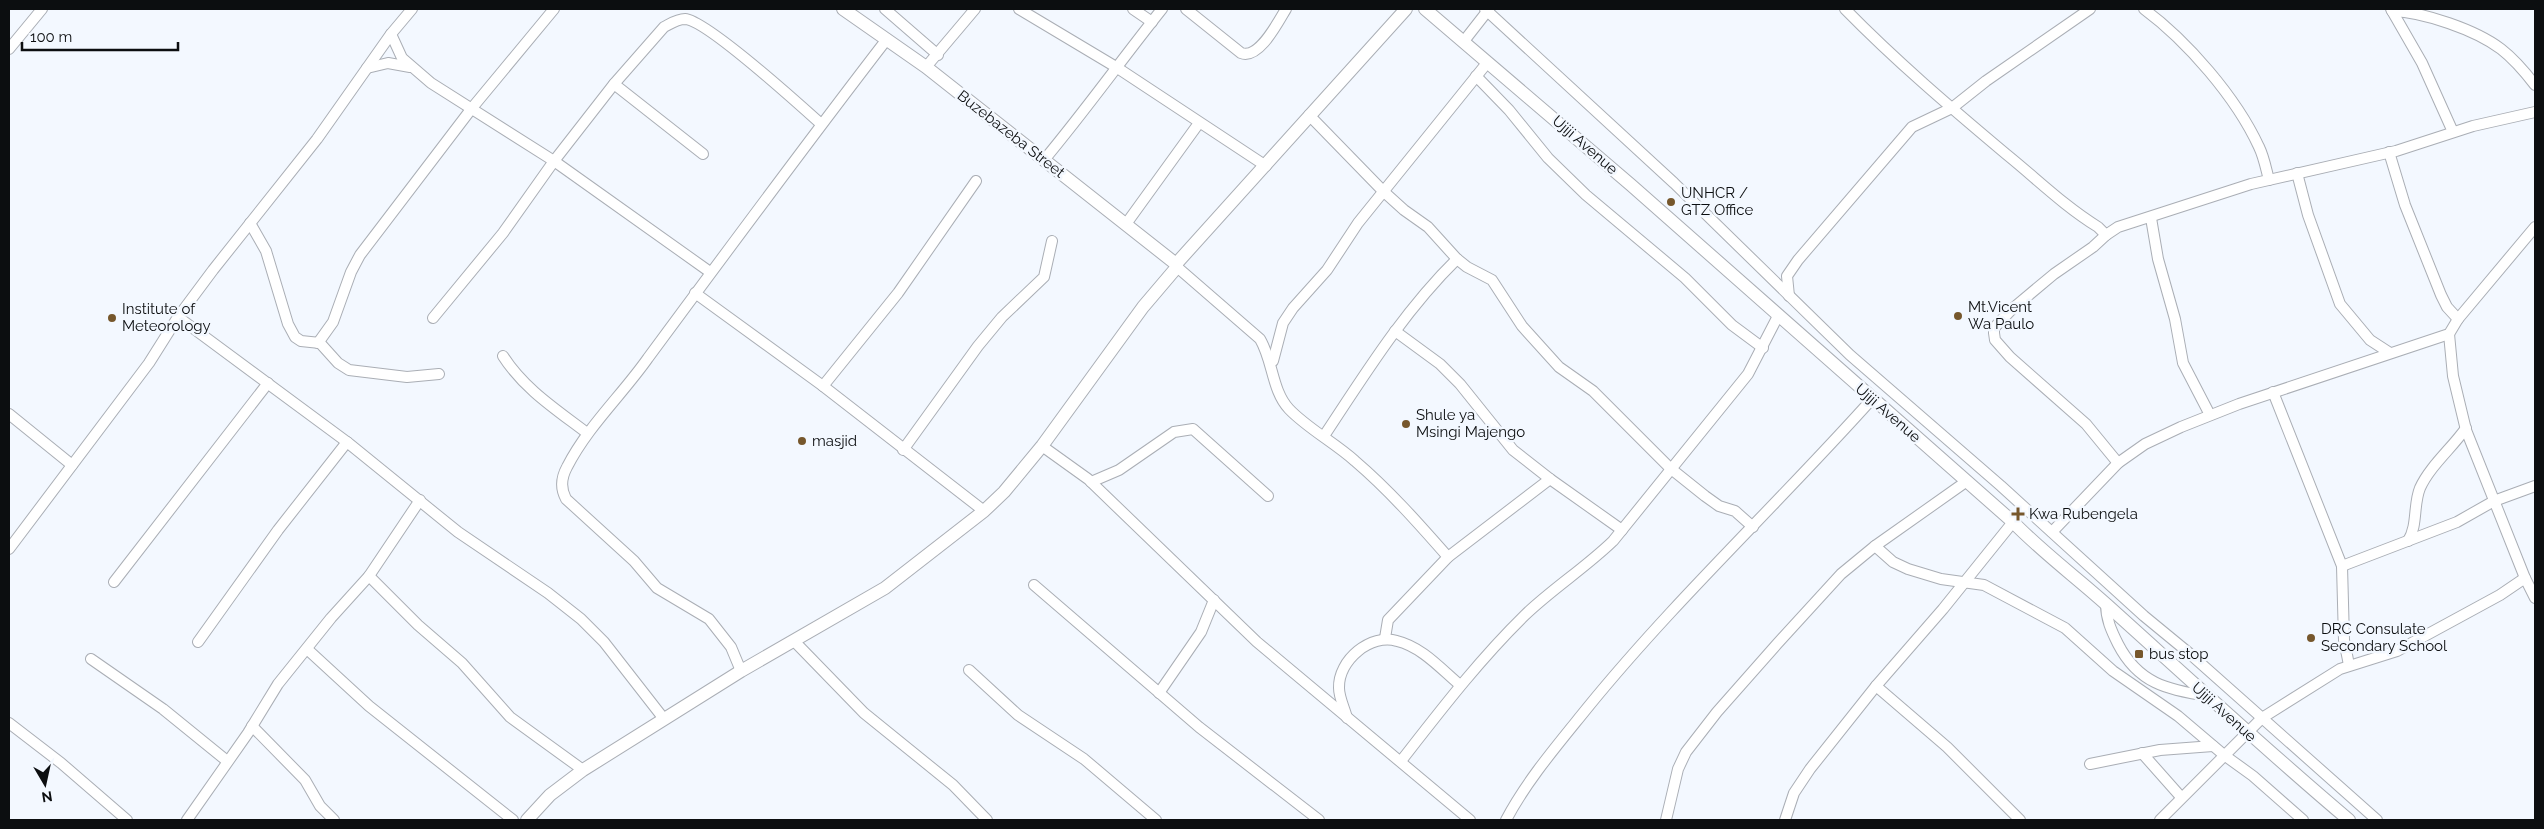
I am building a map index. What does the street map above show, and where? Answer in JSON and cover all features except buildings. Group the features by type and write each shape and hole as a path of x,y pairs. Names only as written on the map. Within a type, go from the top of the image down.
{"street":[{"path":"9,49 42,9"},
{"path":"9,549 149,363 178,317 317,140 391,34 412,9"},
{"path":"318,343 333,322 348,278 360,255 472,108 554,9"},
{"name":"Buzebazeba Street","path":"843,9 926,67 1177,265"},
{"path":"885,9 938,55"},
{"path":"926,67 975,9"},
{"path":"1019,9 1116,67 1266,166"},
{"path":"1133,9 1152,22"},
{"path":"1044,160 1162,9"},
{"path":"1186,9 1247,56 1265,42 1286,9"},
{"path":"527,820 550,795 583,770 741,671 890,584 984,511 1004,492 1042,446 1177,265 1309,115 1406,9"},
{"name":"Ujiji Avenue","path":"1425,9 1624,178 2012,522 2040,550 2106,604 2248,733 2349,820"},
{"path":"1464,41 1487,9 1674,183 1858,361 2378,820"},
{"path":"1845,9 1885,49 2045,189 2098,227 2106,235"},
{"path":"1789,296 1787,276 1912,127 1952,108 1986,81 2090,9"},
{"path":"2144,9 2162,22 2186,46 2228,97 2259,147 2269,180"},
{"path":"2453,132 2422,63 2392,10 2404,10 2477,35 2500,48 2519,64 2535,85"},
{"path":"433,318 503,233 554,162 614,84 664,27 684,19 702,26 760,71 821,124"},
{"path":"391,34 402,58 410,67 554,162 710,272"},
{"path":"741,671 731,647 709,619 657,588 634,561 566,499 561,490 562,482 566,468 587,433 648,359 695,292 887,39"},
{"path":"1272,364 1275,345 1288,316 1311,286 1327,270 1358,223 1383,191 1487,63"},
{"path":"367,68 388,64 410,67"},
{"path":"1476,76 1509,110 1548,158 1586,195 1685,278 1732,325 1763,348"},
{"path":"614,84 702,154"},
{"path":"2118,463 2086,424 2017,364 1995,340 1994,328 2012,309 2054,274 2094,247 2106,235 2118,227 2269,180 2389,152 2453,132 2530,112 2535,102"},
{"path":"1309,115 1383,191 1404,210 1428,227 1458,259 1467,267 1492,280 1522,326 1559,367 1593,392 1670,468 1719,506 1735,511 1753,528"},
{"path":"1126,224 1199,123"},
{"path":"2389,152 2405,205 2441,295 2447,307 2458,318"},
{"path":"2297,173 2310,223 2340,304 2370,340 2390,353"},
{"path":"823,386 898,293 976,181"},
{"path":"2151,218 2158,259 2175,319 2183,364 2210,415"},
{"path":"250,223 266,251 291,331 301,341 318,343 325,347 338,363 349,370 407,377 439,374"},
{"path":"2535,227 2458,318 2449,334 2453,376 2466,428 2525,578 2535,598"},
{"path":"903,450 978,346 1002,317 1044,277 1052,241"},
{"path":"1324,436 1395,331 1432,284 1458,259"},
{"path":"1177,265 1260,340 1269,353 1280,396 1289,409 1355,461 1402,505 1448,557"},
{"path":"695,292 823,386 984,511"},
{"path":"1401,761 1460,685 1526,615 1593,560 1622,530 1670,468 1727,402 1763,348 1778,316"},
{"path":"178,317 347,442 458,532 548,593 587,624 625,667 664,719"},
{"path":"1395,331 1440,364 1460,384 1513,450 1622,530"},
{"path":"2052,532 2076,510 2118,463 2145,444 2210,415 2273,392 2449,334"},
{"path":"503,356 513,372 525,384 587,433"},
{"path":"114,582 268,383"},
{"path":"2273,392 2342,566 2344,640 2348,665"},
{"path":"1506,820 1536,774 1605,687 1644,642 1872,399"},
{"path":"9,414 72,465"},
{"path":"2408,541 2412,534 2417,498 2421,486 2466,428"},
{"path":"1091,482 1119,470 1174,432 1193,429 1268,496"},
{"path":"198,642 278,530 347,442"},
{"path":"1042,446 1091,482 1257,642 1470,820"},
{"path":"1385,638 1388,620 1448,557 1550,479"},
{"path":"1666,820 1678,769 1698,735 1841,574 1875,546 1966,481"},
{"path":"2342,566 2457,522 2494,501 2535,486"},
{"path":"187,820 252,726 272,692 331,618 369,576 420,500"},
{"path":"1785,820 1794,793 1876,686 2012,522"},
{"path":"1875,546 1893,562 1908,569 1941,579 1984,585 2065,628 2113,671 2178,716 2224,755 2253,776 2302,820"},
{"path":"369,576 418,625 462,663 498,706 583,770"},
{"path":"2160,820 2262,718 2348,665 2397,651 2500,595 2525,578"},
{"path":"1034,585 1159,693 1320,820"},
{"path":"1159,693 1201,632 1214,600"},
{"path":"2106,604 2106,618 2113,634 2129,662 2139,673 2155,684 2171,690 2208,696"},
{"path":"1347,718 1339,688 1344,671 1351,658 1375,640 1385,638 1407,644 1427,657 1460,685"},
{"path":"794,641 864,713 953,785 987,820"},
{"path":"307,650 369,706 513,820"},
{"path":"91,659 163,709 227,760"},
{"path":"968,670 1018,715 1091,764 1156,820"},
{"path":"1876,686 1948,747 2020,820"},
{"path":"9,723 55,757 127,820"},
{"path":"252,726 305,780 320,806 334,820"},
{"path":"2090,764 2142,753 2213,746"},
{"path":"2142,753 2181,797"}],"place":[{"name":"UNHCR / GTZ Office","path":"1671,202"},
{"name":"Mt.Vicent Wa Paulo","path":"1958,316"},
{"name":"Institute of Meteorology","path":"112,318"},
{"name":"Shule ya Msingi Majengo","path":"1406,424"},
{"name":"masjid","path":"802,441"},
{"name":"Kwa Rubengela","path":"2018,514"},
{"name":"DRC Consulate Secondary School","path":"2311,638"},
{"name":"bus stop","path":"2139,654"}]}
